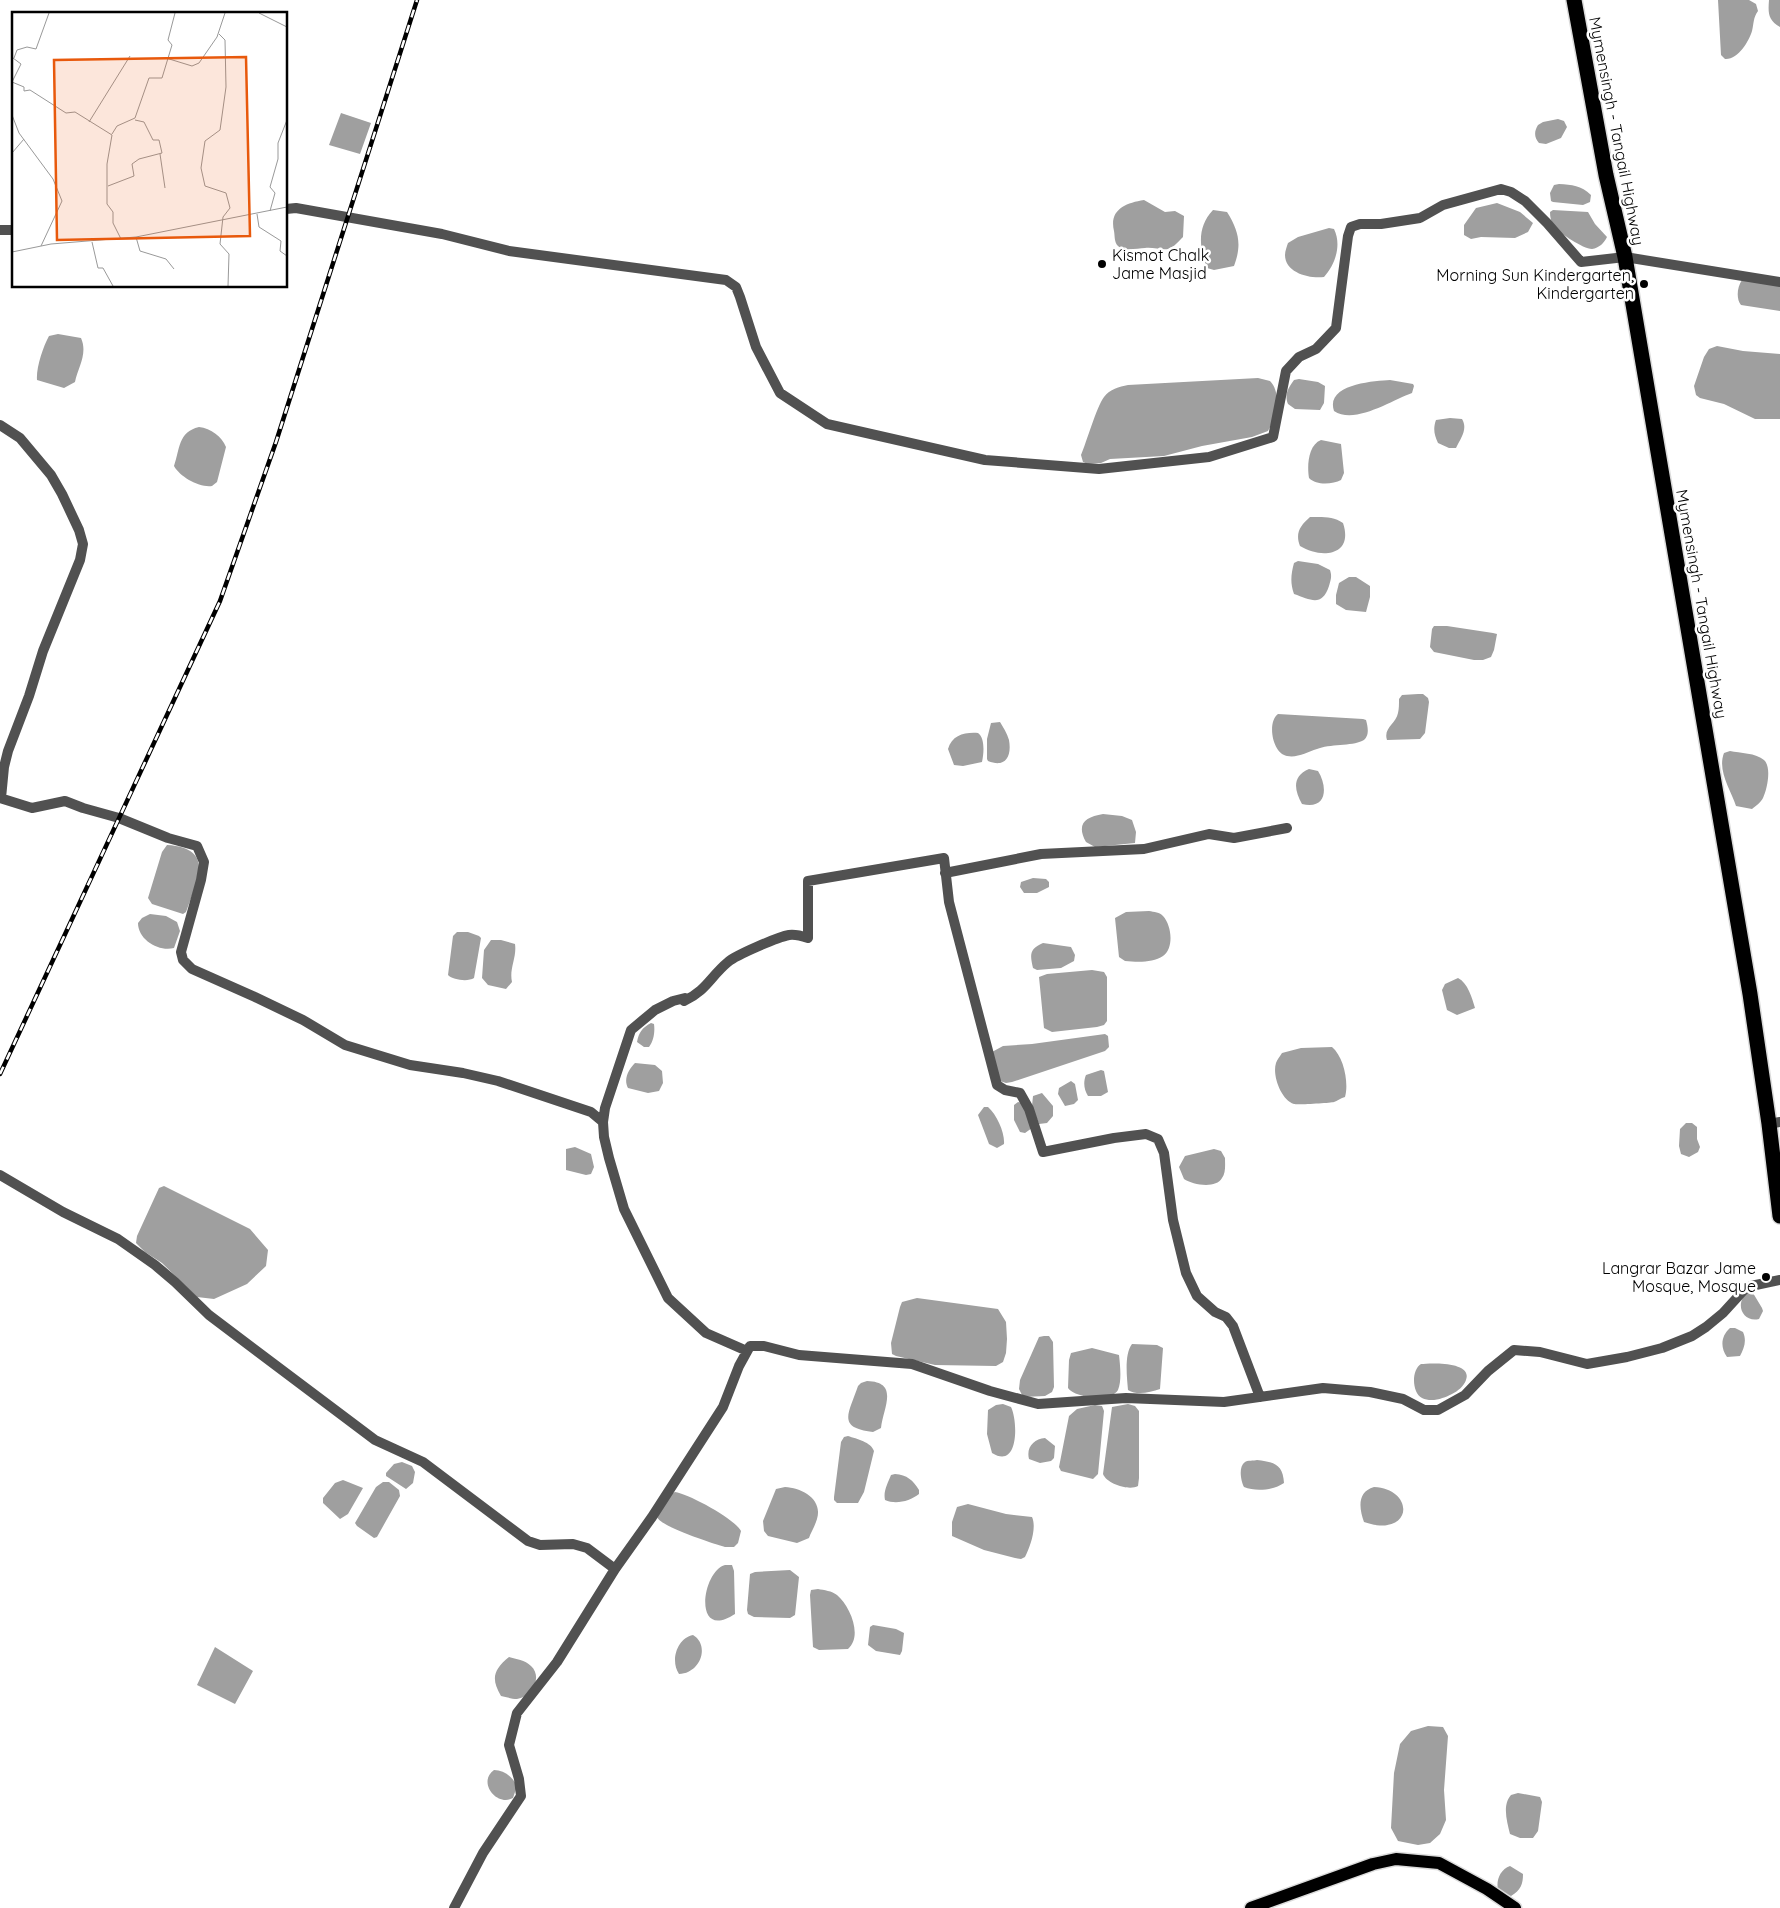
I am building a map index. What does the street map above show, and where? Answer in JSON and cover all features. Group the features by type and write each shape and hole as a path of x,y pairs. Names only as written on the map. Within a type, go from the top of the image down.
{"highway":[{"name":"Mymensingh - Tangail Highway","path":"1574,0 1606,175 1624,257 1743,955 1775,1123 1780,1216"}],"main road":[{"path":"1251,1908 1373,1864 1396,1859 1439,1863 1487,1889 1515,1908"}],"street":[{"path":"288,209 296,208 410,228 509,251 726,280 736,287 756,347 780,394 827,424 984,460 1099,469 1209,457 1274,437 1286,371 1299,357 1316,349 1336,328 1348,236 1351,227 1360,224 1381,224 1420,218 1443,205 1501,189 1511,192 1525,201 1581,262 1624,257 1780,282"},
{"path":"0,425 20,438 51,474 79,530 83,544 80,560 44,651 8,751 4,766 1,798 32,808 65,801 120,818 168,838 197,846 204,862 201,880 181,952 183,960 192,970 303,1020 345,1045 410,1066 463,1073 498,1081 591,1112 603,1122"},
{"path":"945,873 1041,854 1144,849 1209,834 1234,838 1287,828"},
{"path":"747,1351 706,1333 668,1298 624,1209 609,1158 603,1122 605,1108 631,1030 655,1010 673,1001 685,998 684,1001 697,995 728,962 737,956 788,935 799,935 808,938 808,881 944,858 948,902 997,1085 1004,1090 1020,1093 1029,1109 1043,1152 1114,1138 1146,1134 1158,1139 1164,1153 1173,1220 1186,1273 1197,1296 1215,1312 1226,1317 1233,1326 1260,1397"},
{"path":"0,1175 62,1212 118,1240 133,1250 175,1282 209,1315 375,1440 423,1462 528,1541 540,1545 573,1544 587,1548 615,1569"},
{"path":"454,1908 484,1853 521,1796 519,1779 509,1745 517,1713 557,1662 615,1569 652,1517 723,1407 750,1346 764,1346 799,1355 912,1364 990,1391 1038,1404 1126,1398 1224,1402 1323,1388 1370,1392 1403,1399 1424,1410 1438,1410 1466,1395 1488,1371 1514,1350 1540,1352 1587,1364 1627,1358 1662,1348 1692,1336 1723,1313 1744,1290 1751,1286 1780,1280"}],"shaded area":[{"path":"1718,0 1749,0 1756,4 1758,11 1746,45 1734,56 1725,59 1721,55"},
{"path":"1769,0 1780,0 1780,27 1773,22 1770,16"},
{"path":"341,113 371,123 360,154 329,145"},
{"path":"1558,119 1564,121 1567,127 1561,138 1546,144 1539,143 1535,134 1538,125"},
{"path":"1554,185 1572,185 1584,189 1591,195 1590,202 1583,205 1551,201 1550,193"},
{"path":"1144,200 1165,212 1175,211 1184,216 1183,237 1170,248 1127,249 1120,248 1117,244 1113,224 1116,213 1131,203"},
{"path":"1497,203 1520,212 1533,223 1528,232 1515,238 1481,237 1471,239 1464,235 1464,225 1476,208"},
{"path":"1213,210 1227,212 1238,238 1238,251 1234,266 1214,270 1207,268 1201,245 1204,223"},
{"path":"1553,210 1588,212 1595,224 1607,237 1597,248 1592,249 1583,246 1566,237 1554,227 1550,214"},
{"path":"1329,228 1334,229 1337,248 1334,261 1324,277 1299,274 1289,266 1285,255 1288,243 1298,237"},
{"path":"1742,280 1780,285 1780,311 1741,305 1738,300 1738,293"},
{"path":"58,334 81,338 83,344 83,355 75,382 64,388 37,380 42,352 49,336"},
{"path":"1717,346 1743,351 1780,354 1780,419 1755,419 1724,404 1700,398 1696,395 1694,386 1704,357 1709,349"},
{"path":"1258,378 1270,381 1276,392 1275,412 1268,431 1252,437 1202,446 1164,456 1110,459 1101,463 1088,464 1083,462 1081,455 1098,409 1104,397 1115,389 1128,385"},
{"path":"1294,380 1318,382 1325,386 1324,403 1320,410 1295,409 1288,404 1287,394 1289,388"},
{"path":"1390,380 1413,384 1412,393 1363,413 1343,415 1334,411 1333,402 1337,395 1344,390 1363,383"},
{"path":"1462,419 1464,423 1463,434 1456,448 1449,448 1438,443 1435,434 1434,426 1436,420"},
{"path":"199,427 208,429 216,434 226,447 217,482 212,486 191,481 174,466 183,437 192,429"},
{"path":"1321,440 1341,444 1344,473 1341,480 1334,483 1325,484 1312,481 1309,478 1309,456 1313,446"},
{"path":"1310,517 1332,518 1343,523 1345,534 1344,542 1340,548 1334,552 1317,553 1300,546 1299,530"},
{"path":"1298,561 1318,564 1330,570 1329,586 1323,597 1311,600 1294,594 1292,575 1294,563"},
{"path":"1349,577 1356,577 1370,586 1370,597 1366,612 1346,610 1336,604 1339,583"},
{"path":"1434,626 1447,626 1497,634 1491,657 1483,660 1474,660 1434,652 1430,647"},
{"path":"1423,694 1428,698 1429,702 1425,733 1420,739 1387,740 1388,729 1397,717 1399,699 1402,695"},
{"path":"1278,714 1363,719 1366,720 1368,729 1365,739 1358,743 1322,747 1299,755 1287,756 1278,749 1273,737 1273,724"},
{"path":"1000,722 1010,746 1006,760 994,763 987,759 987,739 991,723"},
{"path":"978,733 983,742 982,762 963,766 954,765 948,749 953,740 960,735"},
{"path":"1730,751 1757,756 1764,760 1768,768 1765,794 1761,801 1752,809 1736,806 1723,773 1722,760 1724,753"},
{"path":"1309,769 1318,771 1324,790 1321,800 1316,804 1310,805 1302,804 1296,789 1297,779 1303,772"},
{"path":"1103,814 1122,816 1132,820 1136,832 1135,843 1095,847 1086,842 1082,830 1084,822 1091,817"},
{"path":"167,845 182,847 192,852 197,859 199,868 198,878 186,912 183,914 152,904 148,898 162,852"},
{"path":"1033,878 1046,879 1049,882 1049,887 1037,893 1024,893 1020,887 1021,882"},
{"path":"1126,912 1157,912 1166,920 1170,931 1169,948 1163,956 1155,960 1125,961 1119,957 1115,918"},
{"path":"150,914 166,916 177,922 180,931 174,948 168,949 156,946 142,935 138,923 142,918"},
{"path":"457,932 468,932 481,938 474,978 471,979 457,979 448,975 453,936"},
{"path":"491,940 501,940 515,944 511,972 512,982 506,989 488,985 482,978 484,950"},
{"path":"1043,943 1071,947 1075,955 1074,961 1061,968 1037,970 1033,968 1031,959 1033,950"},
{"path":"1092,970 1104,972 1107,977 1107,1021 1104,1025 1052,1032 1044,1028 1039,977 1047,974"},
{"path":"1458,978 1467,987 1475,1008 1457,1015 1447,1010 1442,990 1445,984"},
{"path":"651,1023 654,1024 653,1039 649,1047 644,1047 637,1042 641,1031"},
{"path":"1105,1034 1108,1036 1109,1047 1105,1051 1012,1082 1000,1081 992,1052 1003,1046"},
{"path":"1332,1047 1340,1057 1345,1070 1345,1097 1326,1103 1294,1104 1289,1102 1279,1086 1275,1074 1276,1063 1282,1053 1301,1048"},
{"path":"635,1063 655,1065 662,1071 663,1083 659,1091 648,1093 628,1088 626,1078"},
{"path":"1101,1070 1104,1071 1108,1092 1101,1096 1088,1096 1084,1086 1086,1075"},
{"path":"1071,1081 1075,1084 1078,1100 1074,1104 1065,1106 1058,1094 1059,1088"},
{"path":"1042,1093 1053,1106 1053,1116 1047,1123 1039,1124 1032,1106 1033,1096"},
{"path":"1018,1102 1022,1103 1032,1128 1025,1133 1020,1132 1014,1120 1014,1105"},
{"path":"984,1107 988,1107 991,1110 1002,1130 1004,1144 997,1148 989,1144 978,1115"},
{"path":"1686,1123 1692,1123 1697,1127 1697,1139 1700,1147 1698,1152 1689,1157 1681,1154 1679,1146 1680,1129"},
{"path":"575,1147 591,1154 594,1167 591,1174 586,1175 566,1170 566,1149"},
{"path":"1214,1149 1221,1151 1225,1158 1224,1174 1219,1181 1215,1184 1204,1185 1184,1179 1179,1167 1185,1156"},
{"path":"164,1186 250,1229 268,1250 266,1266 247,1284 214,1299 197,1297 162,1263 145,1252 136,1243 137,1236 159,1188"},
{"path":"1748,1293 1753,1293 1762,1308 1763,1311 1759,1319 1748,1318 1742,1311 1741,1301"},
{"path":"917,1298 998,1309 1006,1322 1006,1353 1003,1362 996,1366 935,1365 892,1354 891,1343 902,1302"},
{"path":"1730,1328 1743,1332 1745,1338 1740,1356 1727,1357 1723,1349 1723,1338"},
{"path":"1049,1336 1053,1342 1054,1387 1052,1392 1045,1396 1023,1397 1019,1389 1020,1380 1039,1337"},
{"path":"1132,1344 1157,1345 1163,1348 1160,1389 1140,1393 1128,1390 1127,1360 1129,1348"},
{"path":"1092,1348 1119,1355 1120,1382 1118,1390 1114,1394 1101,1397 1085,1396 1068,1388 1071,1353"},
{"path":"1421,1364 1450,1364 1457,1366 1463,1369 1466,1374 1466,1380 1460,1388 1445,1397 1430,1400 1422,1398 1416,1391 1414,1381 1416,1371"},
{"path":"867,1381 877,1382 883,1386 887,1397 881,1428 873,1432 854,1427 848,1418 858,1386"},
{"path":"1003,1404 1011,1407 1015,1422 1015,1432 1012,1450 1007,1455 1001,1456 992,1453 987,1434 988,1410 996,1405"},
{"path":"1128,1404 1135,1406 1139,1411 1138,1486 1129,1488 1113,1484 1103,1474 1112,1407"},
{"path":"1095,1405 1102,1406 1104,1411 1098,1474 1093,1479 1061,1471 1059,1467 1069,1416 1077,1409"},
{"path":"848,1436 867,1443 874,1451 864,1492 858,1503 837,1503 834,1497 841,1442 844,1437"},
{"path":"1045,1438 1055,1446 1054,1458 1051,1461 1040,1463 1029,1459 1028,1455 1032,1444 1037,1440"},
{"path":"1257,1460 1273,1463 1280,1468 1284,1483 1265,1490 1244,1487 1241,1467 1246,1461"},
{"path":"402,1462 412,1466 415,1472 413,1483 406,1489 386,1476 386,1473 394,1464"},
{"path":"895,1474 912,1481 919,1490 919,1494 903,1501 885,1500 887,1484 891,1475"},
{"path":"343,1480 363,1488 348,1514 340,1519 323,1503 323,1498 335,1483"},
{"path":"383,1482 389,1482 399,1490 400,1496 377,1537 374,1538 355,1523 376,1487"},
{"path":"785,1487 804,1492 814,1500 817,1506 817,1519 809,1538 797,1543 768,1536 764,1531 763,1521 776,1489"},
{"path":"1374,1487 1388,1490 1397,1496 1402,1503 1403,1512 1400,1519 1392,1524 1380,1525 1364,1522 1360,1506 1362,1497 1368,1489"},
{"path":"675,1492 700,1502 730,1520 741,1531 738,1543 734,1547 725,1547 688,1534 661,1521 657,1517 671,1494"},
{"path":"968,1504 1006,1514 1032,1517 1033,1532 1025,1557 1021,1559 1015,1558 984,1550 952,1536 952,1522 957,1507"},
{"path":"725,1565 732,1565 734,1571 735,1614 721,1620 712,1619 707,1612 705,1602 707,1591 711,1579 717,1570"},
{"path":"790,1570 799,1577 795,1615 790,1618 754,1617 748,1614 750,1574"},
{"path":"818,1589 837,1595 850,1613 855,1629 852,1643 848,1649 819,1650 813,1647 810,1595 811,1590"},
{"path":"873,1625 896,1629 904,1633 900,1655 876,1651 868,1645 870,1627"},
{"path":"693,1635 701,1645 701,1658 693,1669 679,1674 676,1669 675,1657 679,1645 687,1637"},
{"path":"215,1647 253,1671 235,1704 197,1685"},
{"path":"509,1657 529,1664 536,1676 536,1681 531,1691 517,1699 501,1696 495,1680 495,1675 500,1666"},
{"path":"1428,1726 1443,1727 1448,1736 1444,1790 1446,1820 1440,1834 1430,1843 1418,1845 1398,1841 1391,1828 1394,1773 1400,1744 1411,1731"},
{"path":"494,1770 504,1772 515,1782 517,1786 513,1798 501,1799 491,1792 488,1787 488,1781 489,1775"},
{"path":"1518,1793 1540,1797 1542,1802 1538,1831 1533,1838 1520,1838 1510,1834 1506,1809 1511,1795"},
{"path":"1510,1866 1523,1874 1521,1886 1511,1896 1499,1893 1497,1885 1503,1870"}],"railway":[{"path":"0,1074 220,601 276,442 417,0"}],"place":[{"name":"Kismot Chalk Jame Masjid","path":"1102,264"},
{"name":"Morning Sun Kindergarten, Kindergarten","path":"1644,284"},
{"name":"Langrar Bazar Jame Mosque, Mosque","path":"1766,1277"}]}
